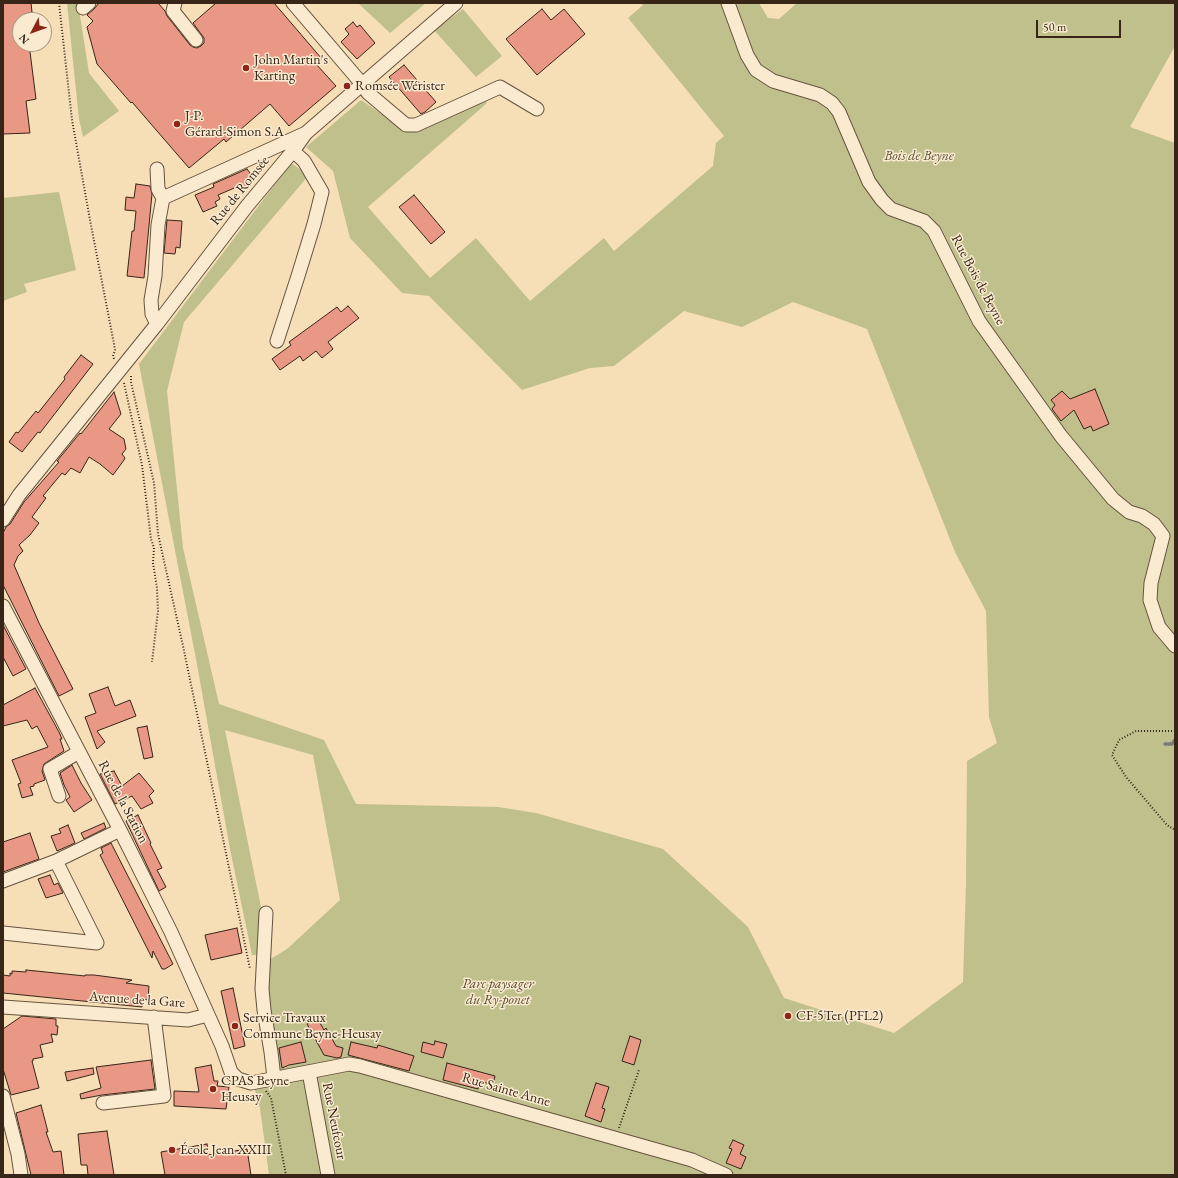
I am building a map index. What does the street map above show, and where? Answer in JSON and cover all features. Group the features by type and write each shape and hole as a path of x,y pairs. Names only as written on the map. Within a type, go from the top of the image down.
{"street":[{"path":"174,3 172,11 196,40"},
{"path":"293,3 362,84 368,94 406,126 416,125 500,87 536,110"},
{"path":"306,132 456,3"},
{"name":"Rue Bois de Beyne","path":"728,3 747,55 756,70 772,82 820,95 832,102 839,112 869,182 882,200 891,209 924,221 934,231 979,321 1061,436 1113,499 1129,512 1142,516 1154,524 1162,536 1151,583 1150,600 1159,627 1175,646"},
{"name":"Rue de Romsée","path":"3,520 18,495 157,324 247,206 293,151 306,132"},
{"name":"Rue de Romsée","path":"163,198 306,132"},
{"path":"276,341 310,239 322,192 304,161 293,151"},
{"path":"157,324 152,314 151,300 155,276 158,225 163,198 158,189 158,169"},
{"name":"Rue de la Station","path":"3,606 120,830 171,932 208,1015"},
{"path":"59,796 50,769 79,752"},
{"path":"3,881 56,861 120,830"},
{"path":"3,933 98,943 56,861"},
{"path":"208,1015 222,1046 231,1072 238,1079 251,1083 274,1078 262,989 266,913"},
{"name":"Avenue de la Gare","path":"4,1007 188,1020 208,1015"},
{"path":"103,1103 164,1096 154,1017"},
{"name":"Rue Sainte Anne","path":"274,1078 349,1064 360,1066 692,1160 726,1175"},
{"name":"Rue Neufcour","path":"309,1072 328,1175"},
{"path":"3,1096 18,1154 21,1175"}],"path":[{"path":"59,3 72,120 114,344"},
{"path":"116,374 125,384 142,465 151,539 154,548 153,562 157,588 158,611 152,662"},
{"path":"131,382 154,483 158,534 184,646 251,974"},
{"path":"1175,731 1136,731 1120,740 1112,755 1126,777 1136,789 1167,825 1175,830"},
{"path":"616,1138 639,1070"},
{"path":"271,1102 286,1175"}],"green space":[{"path":"67,3 78,3 89,73 119,111 83,137 79,119"},
{"path":"358,3 426,3 390,33"},
{"name":"Parc paysager du Ry-ponet","path":"641,3 759,3 768,18 779,19 797,3 1175,3 1175,46 1130,127 1175,143 1175,1175 269,1175 260,1108 254,1087 274,1078 264,1010 269,960 287,949 340,900 313,755 225,730 262,912 259,955 252,955 230,849 196,659 139,364 291,163 309,175 184,322 167,391 183,548 219,704 324,740 356,804 498,807 536,813 663,849 748,927 784,998 894,1033 963,982 966,884 967,761 997,743 989,717 986,611 955,552 867,329 793,302 742,327 684,311 614,366 590,368 522,390 429,296 402,293 350,238 333,171 306,147 361,100 403,129 485,101 487,103 368,207 430,278 476,238 530,301 604,238 614,251 713,166 716,143 724,136 628,18 643,5"},
{"path":"463,9 502,56 476,77 434,30"},
{"path":"59,192 76,270 24,284 27,292 3,301 3,198"}],"building":[{"path":"3,3 31,3 32,12 12,12 12,52 30,52 36,99 26,101 30,133 3,134"},
{"path":"99,3 158,3 190,45 197,48 204,43 204,38 193,23 216,3 274,3 322,59 316,64 336,86 289,126 270,104 226,142 224,139 189,168 97,64 87,27 93,21 87,15"},
{"path":"542,9 551,20 564,9 585,34 537,75 506,39"},
{"path":"353,22 357,27 360,25 375,43 357,59 341,42 349,34 345,29"},
{"path":"404,65 436,102 421,114 389,77"},
{"path":"247,169 253,177 244,191 239,186 218,195 220,199 215,202 217,206 203,212 195,195 214,187 213,184"},
{"path":"136,184 150,186 152,194 144,278 127,276 132,231 134,231 136,211 125,210 126,197 134,198"},
{"path":"414,195 445,232 431,244 399,207"},
{"path":"167,220 182,221 180,248 176,247 175,254 164,253"},
{"path":"348,306 359,318 328,342 333,349 322,358 316,351 303,361 300,356 280,370 272,359 291,345 289,342 337,307 341,312"},
{"path":"81,355 93,364 40,433 38,432 22,452 9,442 16,432 18,433 36,411 38,413 65,379 64,377"},
{"path":"1095,389 1109,424 1093,431 1091,426 1084,429 1074,410 1061,421 1052,409 1055,405 1051,400 1062,391 1070,399"},
{"path":"114,392 121,414 109,429 124,439 126,449 122,454 125,458 124,460 113,475 89,457 80,473 71,468 65,475 62,473 43,496 46,498 32,517 39,523 30,535 19,545 23,551 18,556 14,565 39,623 73,689 59,696 3,585 3,533 24,502 59,462 57,461 80,433 81,434"},
{"path":"3,625 26,669 13,676 3,657"},
{"path":"108,687 115,706 130,700 136,716 97,731 105,742 97,749 85,717 96,713 89,694"},
{"path":"35,688 59,732 64,751 44,764 42,771 45,780 30,787 33,795 22,798 18,784 21,783 12,760 48,747 37,726 32,729 27,720 3,726 3,705"},
{"path":"147,726 153,757 144,759 137,728"},
{"path":"72,765 92,800 74,812 66,800 70,797 60,773"},
{"path":"114,771 122,786 139,773 154,791 149,796 153,803 141,809 132,796 115,804 100,774"},
{"path":"138,815 162,868 157,870 166,887 159,891 126,821"},
{"path":"104,823 106,828 84,839 81,833"},
{"path":"68,825 75,843 57,851 51,836 61,833 59,829"},
{"path":"30,833 39,859 3,872 3,842"},
{"path":"111,843 173,964 165,969 162,969 153,951 152,958 100,855 103,853 101,848"},
{"path":"50,875 54,885 58,883 63,893 46,898 38,879"},
{"path":"237,928 242,953 211,960 205,935"},
{"path":"26,970 85,976 94,975 132,980 126,983 149,986 148,1000 143,999 142,1007 3,993 3,975 10,976 12,971 26,972"},
{"name":"Service Travaux Commune Beyne-Heusay","path":"233,988 245,1046 234,1049 221,991"},
{"path":"22,1016 56,1019 56,1026 58,1026 57,1035 51,1034 53,1042 40,1045 43,1057 33,1059 32,1061 39,1088 11,1095 3,1069 3,1029"},
{"path":"317,1018 324,1030 326,1028 336,1046 343,1048 341,1057 337,1058 324,1055 307,1024"},
{"path":"630,1036 641,1040 634,1065 622,1061"},
{"path":"435,1041 447,1044 443,1058 421,1052 423,1042 434,1045"},
{"path":"301,1042 306,1062 289,1065 282,1068 279,1048"},
{"path":"351,1042 377,1048 378,1045 414,1056 409,1071 348,1055"},
{"path":"151,1060 155,1089 81,1099 80,1094 101,1088 96,1067"},
{"path":"447,1063 495,1076 493,1085 480,1081 478,1089 443,1080"},
{"name":"CPAS Beyne Heusay","path":"211,1065 214,1081 218,1081 217,1086 229,1087 226,1109 174,1106 174,1091 199,1092 195,1068"},
{"path":"93,1068 94,1074 67,1081 65,1072"},
{"path":"596,1083 609,1087 602,1108 605,1109 601,1122 585,1116"},
{"path":"41,1105 48,1132 46,1132 53,1152 61,1151 64,1175 31,1175 16,1113"},
{"path":"107,1131 114,1175 88,1175 87,1165 81,1165 78,1134"},
{"path":"733,1140 744,1145 740,1154 746,1157 741,1169 726,1163 732,1149 729,1148"},
{"path":"207,1144 209,1155 247,1149 251,1175 165,1175 161,1152"}],"waterway":[{"path":"1165,744 1172,744 1175,740"}],"place":[{"name":"John Martin's Karting","path":"246,68"},
{"name":"Romsée Wérister","path":"347,86"},
{"name":"J-P. Gérard-Simon S.A","path":"177,124"},
{"name":"CF-5Ter (PFL2)","path":"788,1016"},
{"name":"Service Travaux Commune Beyne-Heusay","path":"235,1026"},
{"name":"CPAS Beyne Heusay","path":"213,1089"},
{"name":"École Jean XXIII","path":"172,1150"}],"park label":[{"name":"Bois de Beyne","path":"919,156"}]}
